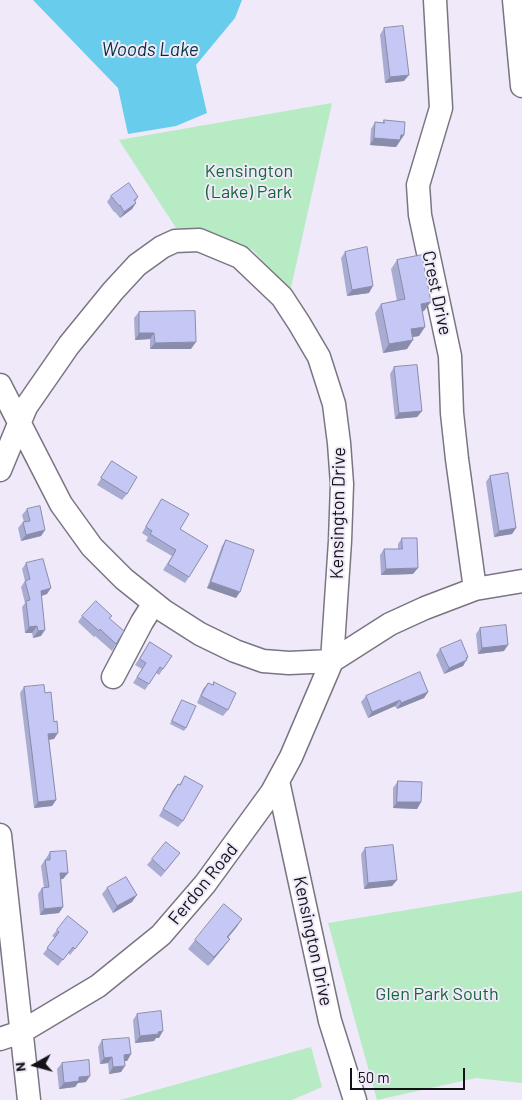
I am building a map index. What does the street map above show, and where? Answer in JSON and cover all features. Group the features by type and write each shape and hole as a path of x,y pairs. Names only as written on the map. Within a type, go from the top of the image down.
{"street":[{"name":"Crest Drive","path":"435,0 441,108 418,185 420,215 450,356 452,413 475,589"},
{"path":"514,0 522,86"},
{"name":"Kensington Drive","path":"0,470 26,407 69,345 137,265 175,240 199,240 240,257 282,297 299,323 318,357 334,404 342,484 332,662"},
{"path":"0,385 61,504 92,547 124,579 154,603 200,634 235,651 263,661 289,663 332,662 390,624 425,608 475,589 522,581"},
{"path":"113,677 154,603"},
{"name":"Ferdon Road","path":"0,1038 21,1032 98,986 162,935 205,884 246,830 278,781 291,758 332,662"},
{"name":"Kensington Drive","path":"278,781 330,1021 355,1100"},
{"path":"0,835 28,1100"}],"green space":[{"name":"Kensington (Lake) Park","path":"332,103 290,292 253,250 208,232 176,228 119,140"},
{"name":"Glen Park South","path":"522,891 522,1083 476,1078 377,1100 328,923"},
{"path":"311,1047 322,1087 292,1100 120,1100"}],"water":[{"name":"Woods Lake","path":"33,0 242,0 235,18 196,65 207,113 176,126 128,134 118,88"}],"building":[{"path":"403,26 409,75 390,77 384,28"},
{"path":"384,120 405,122 404,135 401,135 400,140 374,138 375,122 384,123"},
{"path":"129,183 138,197 134,200 136,203 124,212 111,196"},
{"path":"367,247 373,286 352,290 345,252"},
{"path":"422,255 431,302 421,304 425,327 411,329 413,340 389,344 381,304 405,299 397,260"},
{"path":"195,311 196,342 155,343 154,333 139,333 139,312"},
{"path":"417,365 422,411 399,413 394,367"},
{"path":"112,461 137,477 127,494 101,478"},
{"path":"508,473 516,528 499,531 490,476"},
{"path":"162,499 189,514 180,529 208,546 189,577 168,564 176,550 150,534 152,531 146,527"},
{"path":"40,506 45,530 26,535 23,522 30,521 27,509"},
{"path":"402,538 417,538 418,568 386,569 384,549 402,549"},
{"path":"226,540 254,550 240,592 211,582"},
{"path":"43,559 51,588 41,591 45,630 38,631 37,626 29,627 26,601 30,600 25,581 30,579 26,563"},
{"path":"96,601 112,616 109,618 124,631 116,644 82,616"},
{"path":"506,625 508,645 482,648 480,628"},
{"path":"461,640 468,657 466,658 467,660 449,668 440,649"},
{"path":"150,642 172,656 163,669 160,667 149,684 137,677 146,663 140,659"},
{"path":"420,672 428,692 401,703 400,700 372,712 366,696"},
{"path":"214,682 236,693 228,710 201,696 208,683 213,685"},
{"path":"44,685 45,693 51,692 54,722 57,721 58,733 48,734 56,800 38,802 24,687"},
{"path":"182,700 196,706 186,728 172,721"},
{"path":"185,776 203,786 183,821 163,809"},
{"path":"398,781 422,782 421,802 397,802"},
{"path":"166,842 180,853 165,871 152,859"},
{"path":"393,845 397,880 368,883 365,848"},
{"path":"66,851 68,873 60,873 63,907 44,909 42,888 49,887 45,860 50,860 50,852"},
{"path":"126,877 137,895 117,906 107,888"},
{"path":"224,904 242,919 227,937 230,939 214,957 195,940"},
{"path":"68,916 88,932 75,949 73,947 63,960 47,948 59,932 57,930"},
{"path":"161,1011 163,1031 158,1032 159,1034 140,1036 137,1014"},
{"path":"129,1038 131,1054 124,1055 125,1066 113,1067 112,1057 104,1058 102,1040"},
{"path":"89,1060 90,1076 79,1077 79,1081 64,1083 62,1063"}]}
